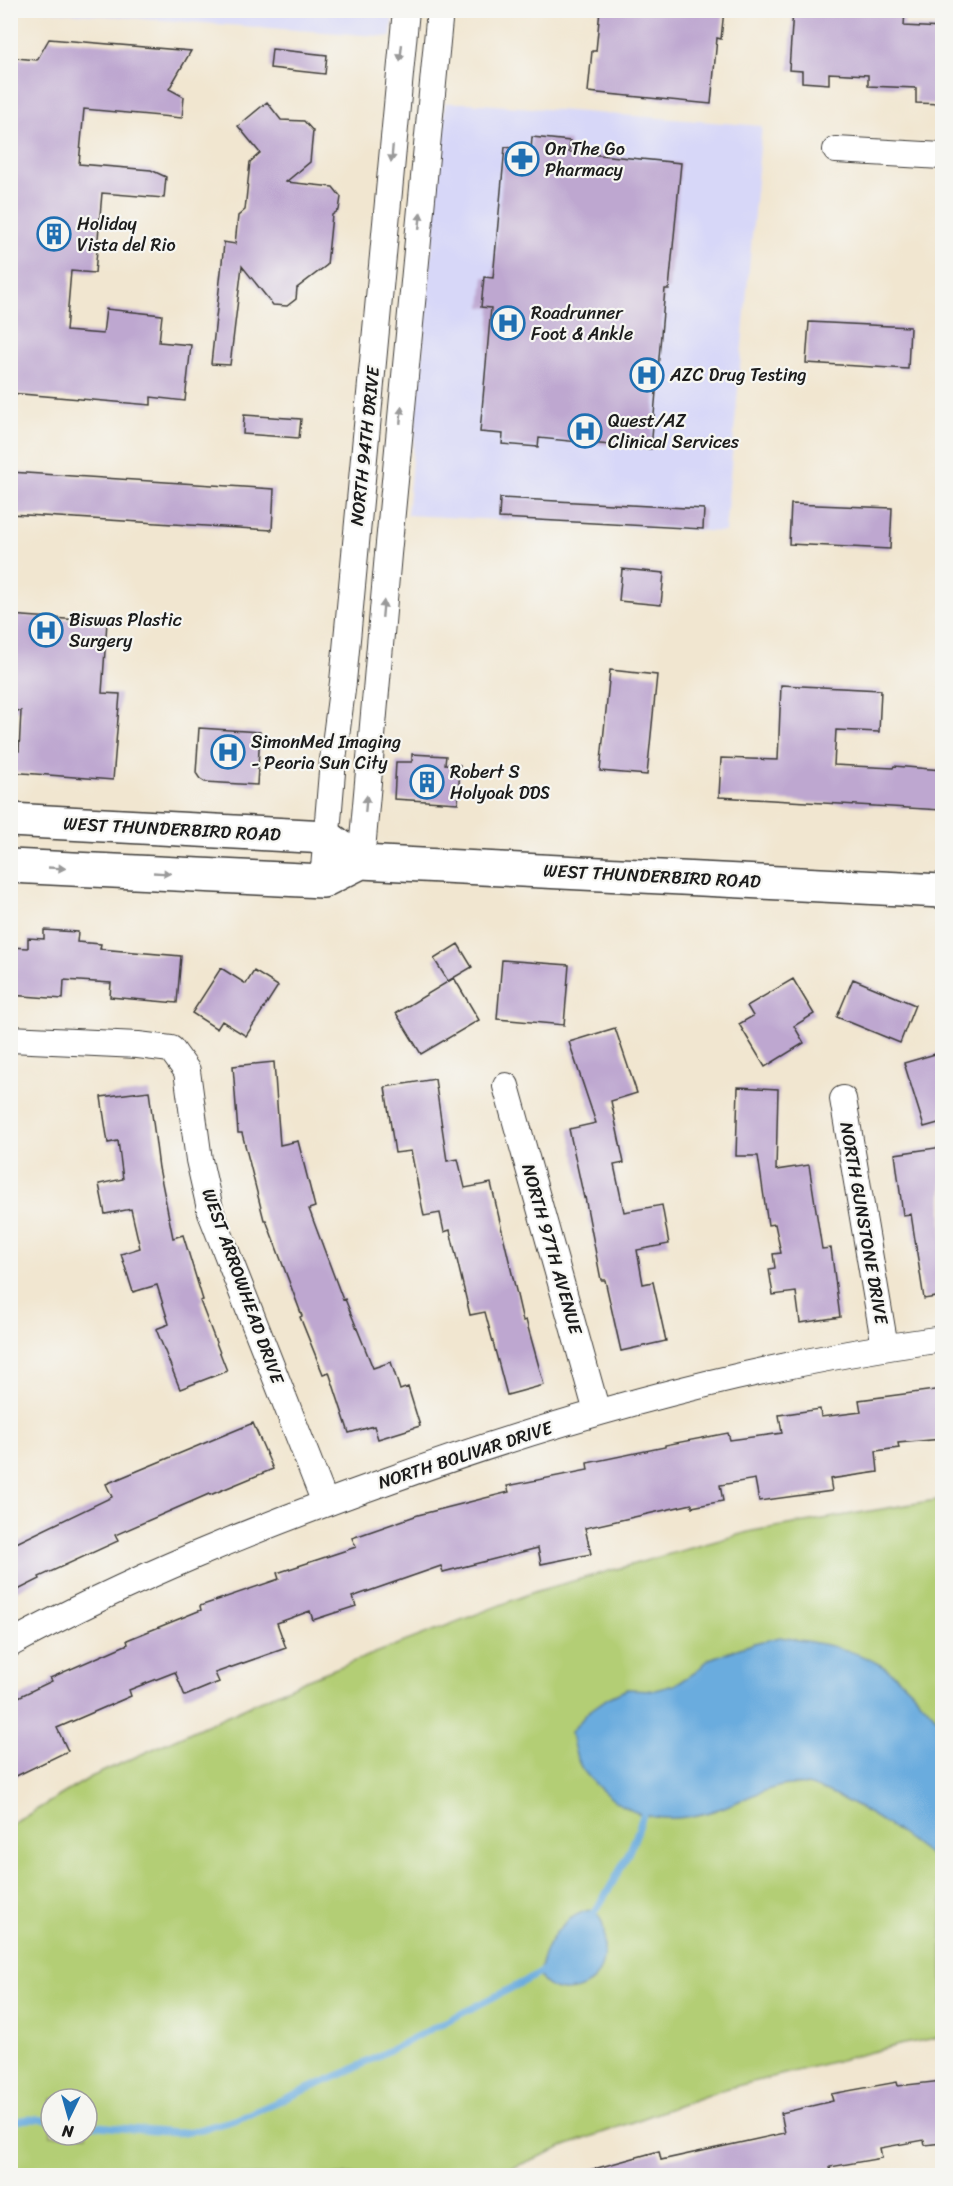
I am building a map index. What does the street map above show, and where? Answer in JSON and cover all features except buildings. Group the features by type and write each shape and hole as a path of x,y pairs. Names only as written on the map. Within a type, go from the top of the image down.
{"main road":[{"name":"WEST THUNDERBIRD ROAD","path":"10,820 327,837"},
{"path":"10,841 24,841 81,825"},
{"path":"327,837 362,862"},
{"name":"WEST THUNDERBIRD ROAD","path":"10,866 324,881 362,862 942,891"}],"street":[{"name":"NORTH 94TH DRIVE","path":"324,881 333,759 343,682 406,10"},
{"name":"NORTH 94TH DRIVE","path":"362,862 376,685 440,10"},
{"path":"397,96 433,97"},
{"path":"836,150 942,156"},
{"path":"354,551 388,554"},
{"path":"343,682 376,685"},
{"name":"WEST ARROWHEAD DRIVE","path":"10,1039 138,1045 171,1049 187,1071 199,1160 212,1213 326,1503"},
{"name":"NORTH 97TH AVENUE","path":"506,1086 597,1412"},
{"name":"NORTH GUNSTONE DRIVE","path":"843,1099 885,1347"},
{"name":"NORTH BOLIVAR DRIVE","path":"10,1644 166,1566 326,1503 469,1452 597,1412 743,1376 885,1347 942,1339"}],"shaded area":[{"path":"40,11 393,11 391,37"},
{"path":"445,103 762,126 725,532 407,515"}],"green space":[{"path":"942,1499 942,2037 899,2045 725,2089 568,2145 495,2175 11,2176 11,1825 91,1777 308,1679 534,1592 752,1531"}],"water":[{"path":"780,1637 832,1646 858,1654 882,1666 914,1693 942,1724 942,1865 878,1819 836,1796 811,1786 780,1786 699,1815 666,1818 634,1812 619,1804 585,1773 575,1752 571,1732 588,1712 608,1698 627,1689 655,1690 674,1685 696,1672 709,1659 754,1643"},
{"path":"589,1910 599,1916 604,1930 604,1954 598,1974 585,1986 576,1989 567,1991 550,1987 539,1974 544,1953 561,1926"}],"waterway":[{"path":"591,1918 627,1856 643,1815"},
{"path":"99,2126 176,2133 198,2130 235,2120 347,2072 539,1974 545,1968"},
{"path":"10,2122 39,2119"}],"place":[{"name":"On The Go Pharmacy","path":"522,159"},
{"name":"Holiday Vista del Rio","path":"54,234"},
{"name":"Roadrunner Foot & Ankle","path":"508,323"},
{"name":"AZC Drug Testing","path":"647,375"},
{"name":"Quest/AZ Clinical Services","path":"585,431"},
{"name":"Biswas Plastic Surgery","path":"46,630"},
{"name":"SimonMed Imaging - Peoria Sun City","path":"228,752"},
{"name":"Robert S Holyoak DDS","path":"427,782"}]}
